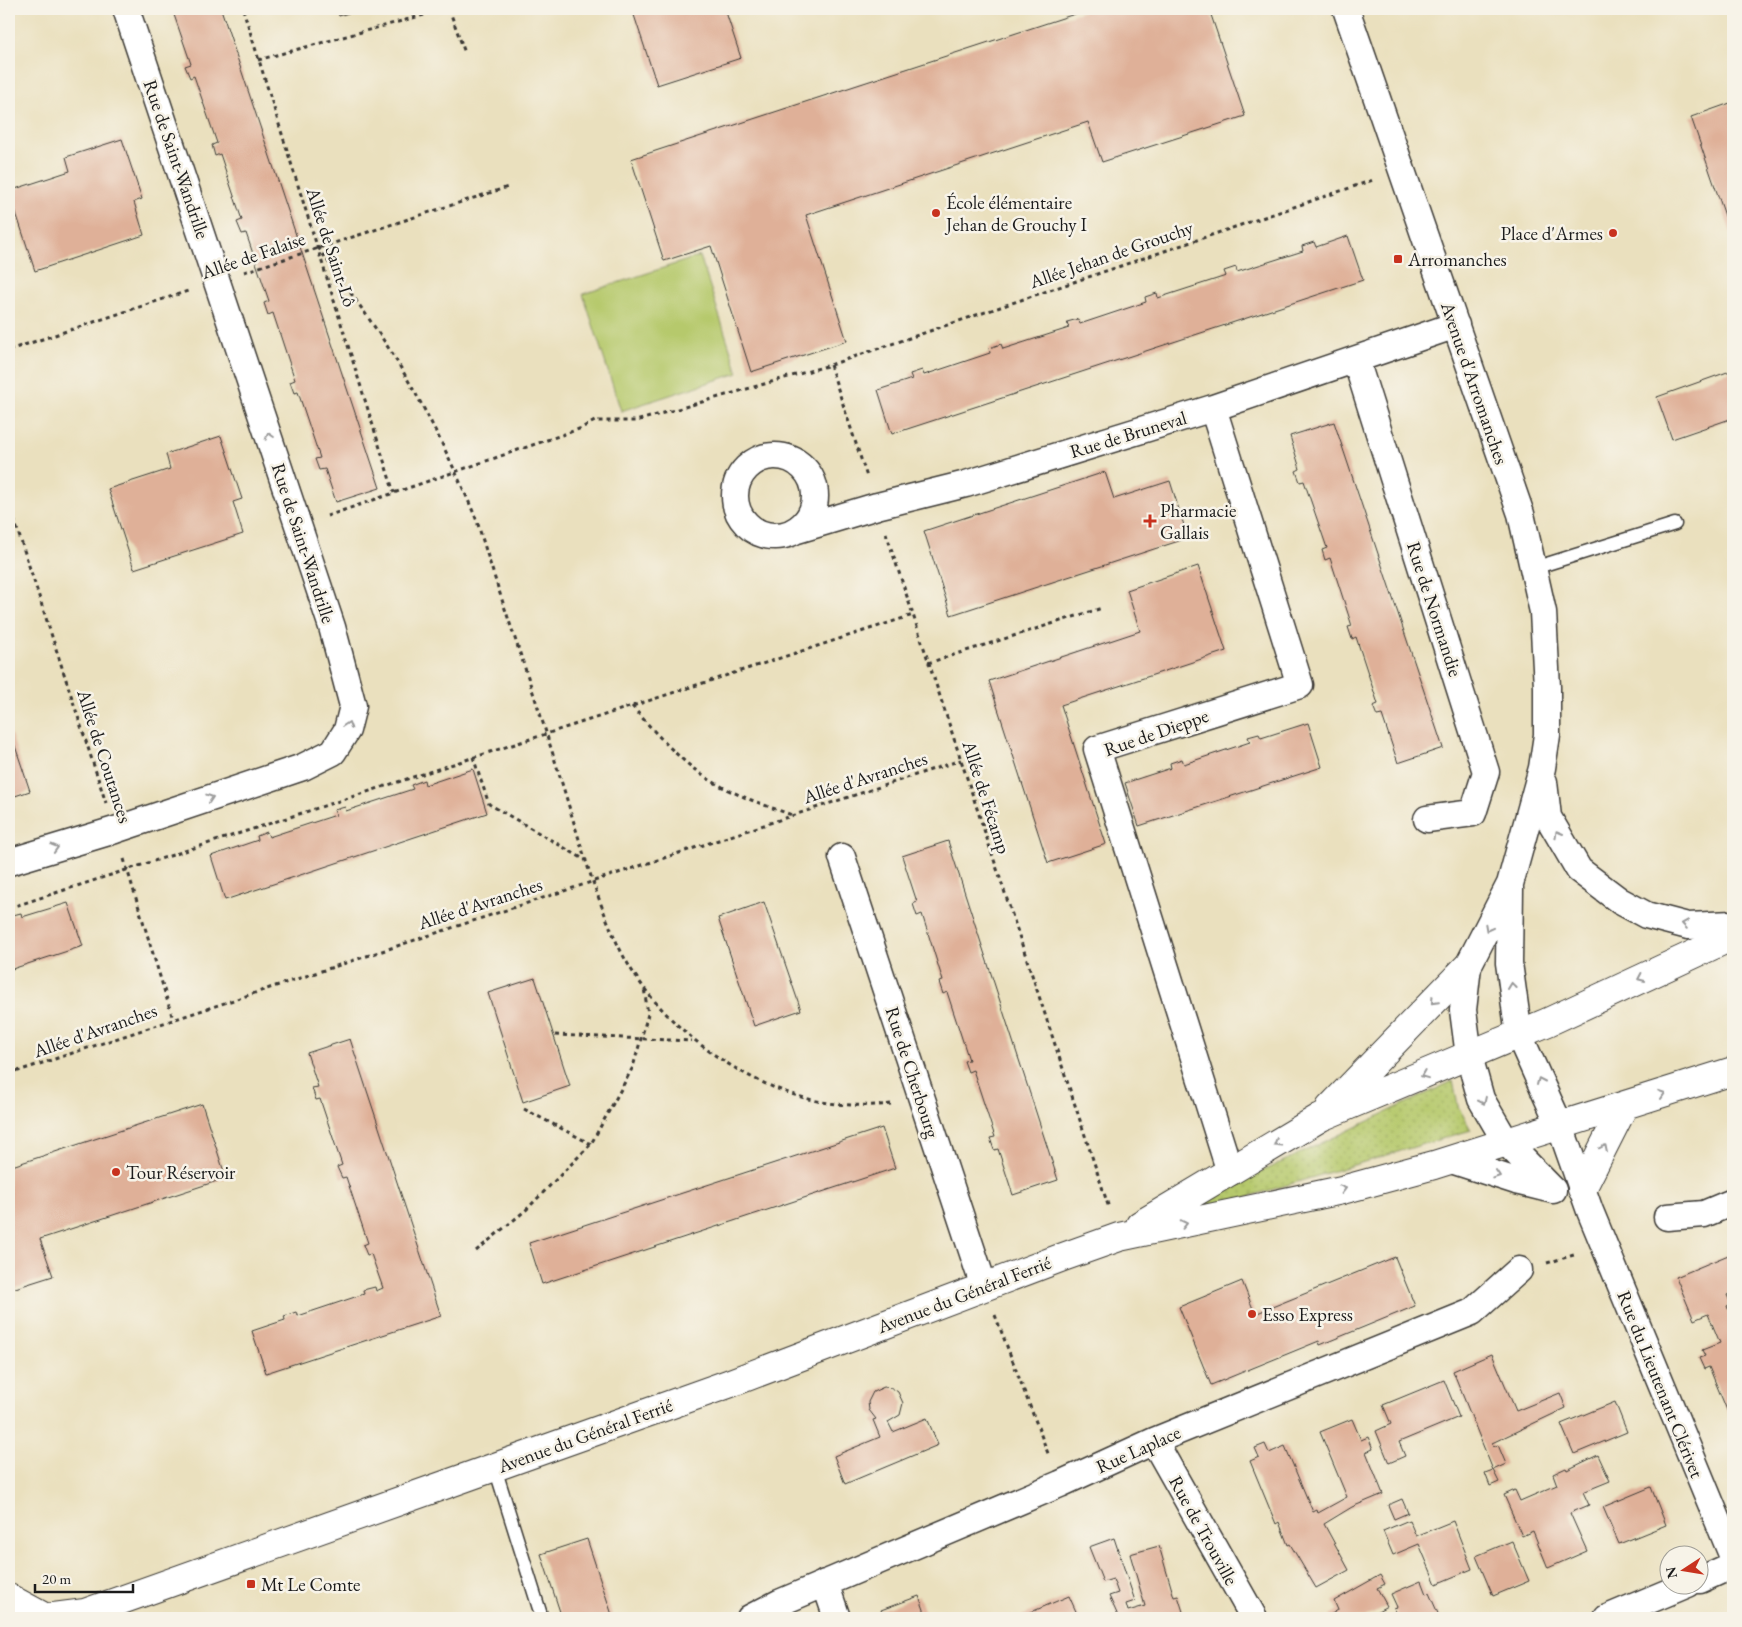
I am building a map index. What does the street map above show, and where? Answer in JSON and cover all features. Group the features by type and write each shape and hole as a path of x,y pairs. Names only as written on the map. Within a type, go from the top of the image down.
{"street":[{"name":"Rue de Saint-Wandrille","path":"9,862 115,830 304,768 333,752 348,730 353,706 346,674 298,526 126,9"},
{"name":"Avenue d'Arromanches","path":"1346,9 1521,514 1543,612 1547,686 1547,735 1542,768 1510,884 1468,966 1463,1010 1470,1056"},
{"name":"Rue de Bruneval","path":"797,530 877,506 966,484 1213,408 1456,325"},
{"name":"Rue de Normandie","path":"1356,360 1486,772 1473,814 1427,819"},
{"name":"Rue de Dieppe","path":"1213,408 1300,685 1097,749 1230,1172"},
{"name":"Avenue d'Arromanches","path":"1542,768 1548,817 1578,870 1620,901 1646,915 1688,926 1733,924"},
{"name":"Rue de Cherbourg","path":"842,857 984,1287"},
{"name":"Avenue d'Arromanches","path":"1510,884 1509,963 1519,1035"},
{"path":"1119,1237 1321,1117 1519,1035 1733,936"},
{"path":"1321,1117 1468,966"},
{"name":"Rue du Lieutenant Clérivet","path":"1519,1035 1560,1126 1586,1200 1733,1557"},
{"path":"1470,1056 1481,1099 1506,1142 1553,1190"},
{"path":"1119,1237 1342,1190 1451,1160 1733,1071"},
{"path":"1451,1160 1516,1181 1586,1200 1624,1106"},
{"path":"1667,1217 1704,1214 1733,1202"},
{"name":"Avenue du Général Ferrié","path":"46,1618 85,1613 495,1468 737,1381 1119,1237"},
{"name":"Rue Laplace","path":"750,1618 825,1583 1060,1484 1154,1441 1472,1312 1519,1270"},
{"name":"Rue de Trouville","path":"1154,1441 1254,1618"},
{"path":"1710,1575 1733,1565"},
{"path":"825,1583 837,1618"},
{"path":"1607,1618 1664,1594"},
{"path":"9,1598 46,1618"}],"lane":[{"path":"1534,568 1675,524"},
{"path":"495,1468 542,1618"}],"path":[{"name":"Allée de Saint-Lô","path":"243,9 394,493"},
{"path":"258,60 447,9 465,53"},
{"name":"Allée Jehan de Grouchy","path":"298,526 579,429 595,421 636,421 830,365 1402,170"},
{"name":"Allée de Falaise","path":"9,350 318,247 508,187"},
{"path":"318,247 384,341 423,407 456,470 477,521 547,733 593,881 618,944 644,987 693,1040 740,1070 778,1090 822,1102 862,1106 922,1101"},
{"name":"Allée de Fécamp","path":"830,365 1119,1237"},
{"name":"Allée de Coutances","path":"9,504 115,830 173,1019"},
{"path":"928,663 1102,608"},
{"path":"9,908 126,868 913,615"},
{"path":"632,706 666,744 695,770 730,790 792,816"},
{"path":"473,757 489,804 587,861"},
{"name":"Allée d'Avranches","path":"9,1074 961,760"},
{"path":"476,1250 526,1210 591,1144 633,1067 648,1014 644,987"},
{"path":"555,1035 693,1040"},
{"path":"524,1109 591,1144"},
{"path":"984,1287 1060,1484"}],"green space":[{"path":"700,256 738,373 621,411 583,294"},
{"path":"1453,1081 1458,1106 1471,1130 1140,1229"}],"building":[{"path":"172,9 221,9 380,488 336,502 325,469 319,470 315,459 320,458 298,392 294,393 290,382 295,380 273,313 268,315 264,303 269,301 246,233 242,234 237,222 242,220 220,154 215,156 212,145 217,143 194,76 190,78 185,66 191,64"},
{"path":"337,9 361,9 339,16"},
{"path":"632,9 725,9 741,58 657,85"},
{"path":"1090,9 1209,9 1245,116 1102,162 1088,122 806,215 847,341 751,372 711,246 664,261 631,159"},
{"path":"1733,102 1733,239 1691,117"},
{"path":"122,139 142,199 134,202 144,235 35,271 9,191 70,171 66,157"},
{"path":"1348,236 1363,280 892,434 878,390 912,379 910,374 922,370 924,375 990,353 989,348 1001,344 1003,349 1069,328 1067,322 1078,319 1080,324 1146,302 1145,297 1157,293 1158,298 1226,276 1224,271 1236,267 1237,272 1303,251 1302,246 1314,242 1316,247"},
{"path":"1733,370 1733,418 1672,439 1657,397"},
{"path":"1334,422 1443,748 1398,763 1382,715 1377,716 1373,706 1378,704 1356,637 1352,639 1348,627 1352,626 1330,558 1325,560 1322,550 1327,548 1304,481 1300,482 1296,471 1300,469 1290,436"},
{"path":"221,436 242,499 233,502 243,534 134,569 108,489 170,469 166,454"},
{"path":"1105,472 1114,499 1170,481 1188,538 951,615 924,531"},
{"path":"1198,566 1226,651 1061,705 1106,844 1048,863 989,681 1140,631 1127,590"},
{"path":"1308,723 1322,767 1139,826 1125,783 1171,768 1170,763 1182,759 1184,764 1250,742 1248,737 1259,734 1261,738"},
{"path":"9,728 30,791 9,798"},
{"path":"473,769 487,813 225,900 211,856 258,840 257,836 267,832 269,837 336,815 334,810 345,807 346,811 413,789 411,785 424,780 425,785"},
{"path":"948,841 1058,1180 1013,1195 998,1149 994,1150 990,1138 995,1137 973,1070 968,1072 964,1061 969,1060 947,992 943,994 939,982 943,981 922,914 917,916 913,904 917,902 902,856"},
{"path":"764,902 801,1010 754,1026 718,918"},
{"path":"68,903 83,946 9,970 9,923 11,922 9,916 21,913 22,917"},
{"path":"535,978 570,1086 523,1102 488,993"},
{"path":"350,1039 441,1316 266,1373 252,1331 285,1320 284,1316 296,1312 298,1316 364,1294 363,1290 375,1287 376,1291 383,1288 371,1254 367,1255 363,1245 368,1243 346,1177 342,1178 337,1167 342,1165 320,1099 316,1100 312,1088 318,1087 307,1053"},
{"name":"Tour Réservoir","path":"202,1104 226,1178 40,1239 53,1276 9,1290 9,1167"},
{"path":"882,1128 895,1168 542,1284 529,1243"},
{"path":"1733,1253 1733,1292 1727,1295 1731,1304 1727,1306 1733,1322 1733,1413 1729,1415 1709,1367 1704,1369 1699,1358 1705,1356 1702,1350 1720,1343 1708,1314 1694,1320 1676,1277"},
{"path":"1395,1257 1415,1306 1320,1345 1319,1341 1211,1385 1179,1307 1242,1281 1255,1314"},
{"path":"1492,1354 1516,1411 1560,1393 1566,1408 1492,1443 1493,1447 1498,1445 1506,1464 1493,1470 1453,1371"},
{"path":"1444,1380 1459,1417 1399,1442 1405,1456 1389,1463 1376,1431 1391,1424 1383,1405"},
{"path":"884,1387 892,1388 898,1392 903,1403 900,1415 888,1422 893,1432 927,1418 938,1445 845,1484 834,1456 880,1437 873,1420 876,1419 869,1410 868,1402 873,1392"},
{"path":"1615,1402 1627,1432 1574,1454 1561,1424"},
{"path":"1352,1419 1361,1440 1368,1437 1373,1449 1366,1452 1383,1494 1352,1507 1324,1524 1349,1570 1316,1588 1290,1544 1288,1545 1279,1522 1276,1524 1250,1461 1259,1457 1255,1448 1265,1444 1269,1453 1285,1446 1313,1512 1317,1510 1318,1513 1347,1497 1320,1432"},
{"path":"1598,1455 1610,1481 1583,1492 1589,1505 1570,1513 1587,1551 1548,1568 1533,1531 1522,1536 1504,1495 1515,1490 1520,1501 1557,1485 1553,1474 1566,1468 1567,1470"},
{"path":"1493,1470 1499,1482 1490,1486 1485,1473"},
{"path":"1651,1487 1666,1525 1619,1544 1603,1507"},
{"path":"1402,1499 1408,1513 1394,1519 1388,1505"},
{"path":"1409,1520 1416,1536 1453,1521 1472,1569 1436,1584 1419,1544 1393,1555 1383,1531"},
{"path":"1114,1538 1135,1601 1126,1604 1128,1611 1145,1606 1130,1554 1159,1546 1174,1597 1178,1596 1185,1618 1119,1618 1109,1596 1118,1593 1113,1579 1103,1582 1089,1547"},
{"path":"587,1539 613,1618 562,1618 541,1554"},
{"path":"1512,1541 1529,1581 1493,1596 1476,1556"},
{"path":"1380,1575 1385,1584 1377,1588 1387,1606 1365,1618 1332,1618 1330,1615 1338,1610 1334,1601"},
{"path":"1421,1581 1426,1594 1429,1593 1440,1618 1386,1618 1397,1614 1394,1608 1397,1607 1391,1594"},
{"path":"919,1596 927,1618 884,1618 881,1610"},
{"path":"1069,1596 1079,1618 1017,1618"}],"place":[{"name":"École élémentaire Jehan de Grouchy I","path":"936,213"},
{"name":"Place d'Armes","path":"1613,233"},
{"name":"Arromanches","path":"1398,259"},
{"name":"Pharmacie Gallais","path":"1150,521"},
{"name":"Tour Réservoir","path":"116,1172"},
{"name":"Esso Express","path":"1252,1314"},
{"name":"Mt Le Comte","path":"251,1584"}]}
